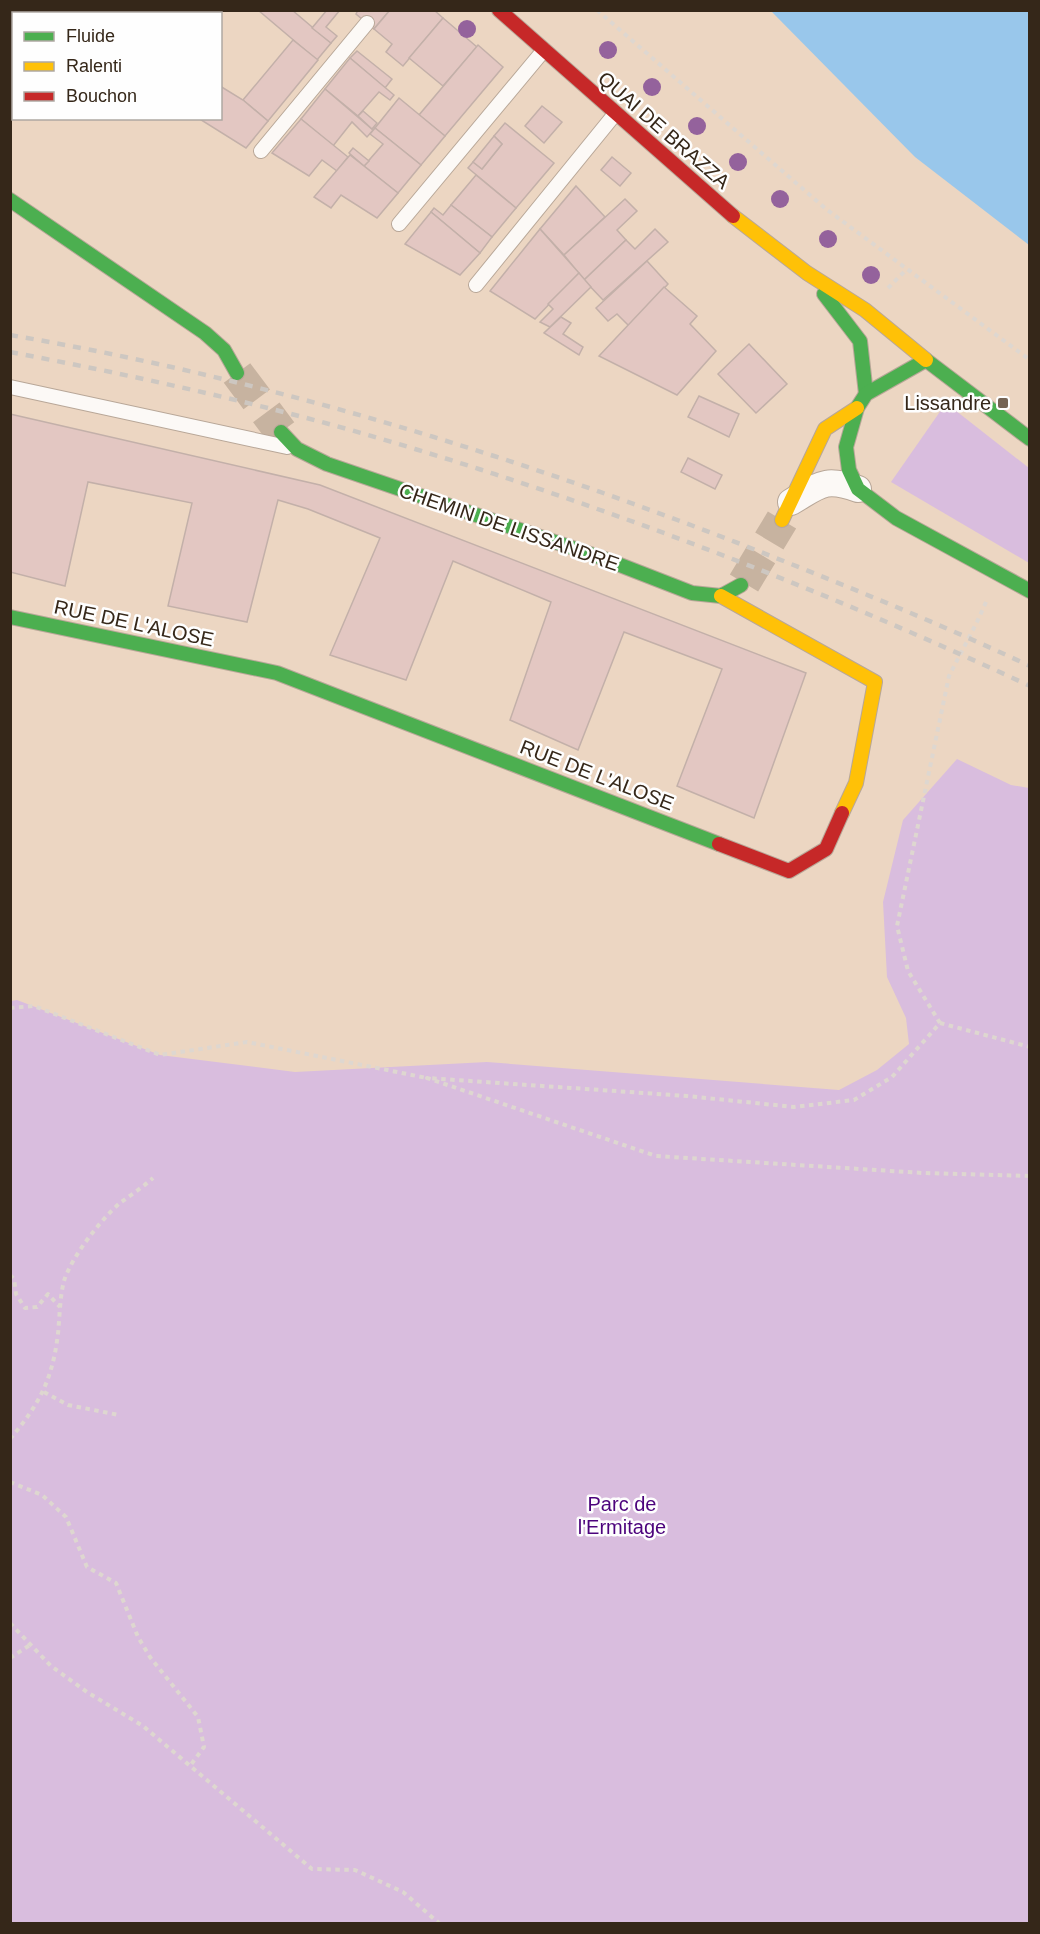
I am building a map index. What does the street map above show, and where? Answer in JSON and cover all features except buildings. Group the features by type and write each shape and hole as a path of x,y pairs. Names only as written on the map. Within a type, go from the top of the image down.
{"street":[{"name":"QUAI DE BRAZZA","path":"499,10 746,227 807,273 865,310 1029,439"},
{"path":"10,200 205,333 224,350 237,374"},
{"name":"QUAI DE BRAZZA","path":"807,273 860,341 866,394"},
{"path":"858,489 849,470 846,447 857,408 866,394 927,360"},
{"path":"786,511 825,429 857,408"},
{"name":"CHEMIN DE LISSANDRE","path":"280,432 297,449 327,464 602,558 692,593 722,596"},
{"path":"786,511 825,483 842,483 858,489 896,518 1029,591"},
{"path":"722,596 744,583"},
{"name":"RUE DE L'ALOSE","path":"10,617 277,673 789,871 826,849 856,783 875,682 722,596"}],"lane":[{"path":"261,151 367,23"},
{"path":"399,224 544,50"},
{"path":"476,285 615,114"},
{"path":"10,387 297,449"}],"path":[{"path":"597,10 826,208 1029,360"},
{"path":"977,622 949,676 897,926 908,971 940,1023 1029,1047"},
{"path":"10,1008 34,1006 160,1055 247,1042 427,1078 687,1096 794,1107 854,1100 892,1077 940,1023"},
{"path":"427,1078 656,1156 923,1173 1029,1176"},
{"path":"10,1439 29,1417 44,1392 57,1343 64,1281 78,1254 100,1223 153,1178"},
{"path":"10,1275 14,1279 16,1294 25,1308 37,1307 48,1294 61,1307"},
{"path":"44,1392 68,1405 119,1415"},
{"path":"10,1482 42,1495 66,1517 87,1567 117,1583 138,1637 150,1657 198,1717 204,1747 190,1766"},
{"path":"10,1623 51,1666 87,1692 143,1726 312,1869 355,1870 403,1892 440,1923"},
{"path":"10,1658 30,1645"}],"green space":[{"path":"946,403 1029,468 1029,563 891,482"},
{"name":"Parc de l'Ermitage","path":"957,759 1011,785 1029,788 1029,1923 11,1923 11,1001 17,1000 160,1055 295,1072 487,1062 839,1090 877,1070 909,1044 906,1018 887,977 883,902 903,820"}],"water":[{"path":"771,11 1029,11 1029,245 915,157"}],"tunnel":[{"path":"237,373 281,432"},
{"path":"744,583 782,520"}],"railway":[{"path":"10,335 210,376 309,401 504,459 696,527 791,564 911,613 1030,666"},
{"path":"10,352 112,372 265,407 365,434 494,474 649,528 803,587 1030,686"}],"traffic: fast":[{"path":"10,200 205,333 224,350 237,373"},
{"path":"824,294 860,341 866,394"},
{"path":"1030,439 926,360 866,394 857,408 846,447 849,470 858,489 896,518 1030,591"},
{"path":"281,432 297,449 327,464 602,558 692,593 721,596 741,585"},
{"path":"10,617 277,673 719,844"}],"traffic: slow":[{"path":"733,216 807,273 865,310 926,360"},
{"path":"782,520 825,429 857,408"},
{"path":"721,596 875,682 856,783 842,813"}],"traffic: jam":[{"path":"499,10 733,216"},
{"path":"719,844 789,871 826,849 842,813"}],"place":[{"name":"Lissandre","path":"1003,403"}]}
